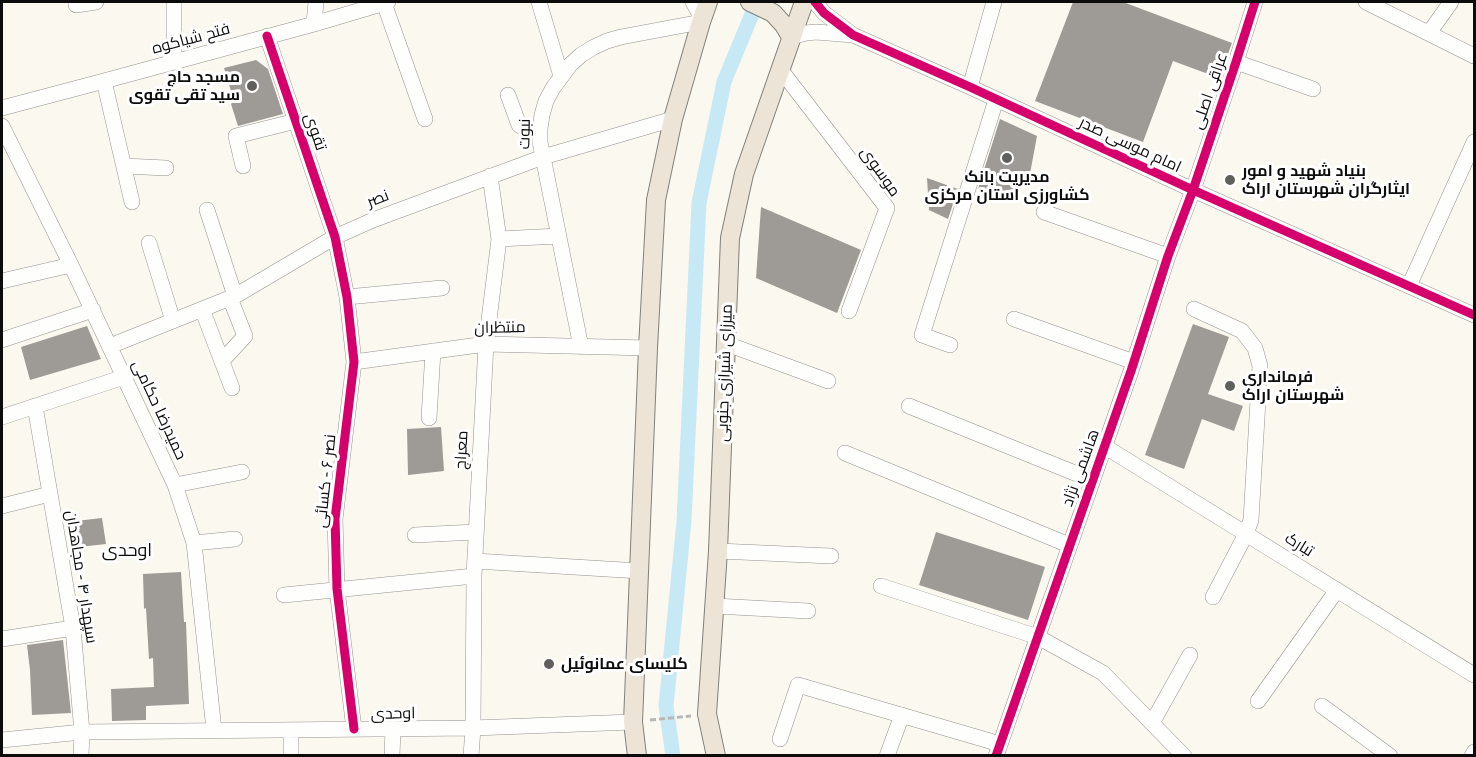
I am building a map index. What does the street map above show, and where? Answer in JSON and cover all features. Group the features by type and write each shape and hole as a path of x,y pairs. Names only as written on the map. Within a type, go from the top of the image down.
{"main road":[{"path":"637,756 633,722 656,200 673,119 704,14 717,2"},
{"path":"750,2 773,13 791,37"},
{"name":"میرزای شیرازی جنوبی","path":"716,756 707,714 716,606 730,238 744,174 804,2"}],"street":[{"path":"76,5 96,2"},
{"path":"174,2 174,62"},
{"path":"314,24 316,2"},
{"path":"386,2 425,118"},
{"name":"فتح شیاکوه","path":"2,108 314,24 386,2"},
{"path":"539,2 561,76"},
{"path":"693,2 704,14"},
{"name":"امام موسی صدر","path":"815,2 824,13 853,35 1474,315"},
{"path":"970,87 994,2"},
{"name":"عراقی اصلی","path":"1193,190 1255,2"},
{"path":"1366,2 1474,56"},
{"path":"1429,33 1451,2"},
{"name":"نبوت","path":"581,347 540,142 540,129 546,101 561,76 581,55 607,41 704,14"},
{"name":"امام موسی صدر","path":"791,37 816,32 853,35"},
{"name":"تقوی","path":"267,36 335,237"},
{"path":"1236,63 1313,89"},
{"name":"موسوی","path":"780,69 886,208 849,311"},
{"path":"104,81 132,202"},
{"path":"508,95 519,125 525,129 540,129"},
{"path":"950,345 922,335 996,100"},
{"name":"نصر","path":"110,346 232,297 335,237 373,220 543,157 673,119"},
{"path":"243,166 236,136 296,121"},
{"name":"حمیدرضا حکامی","path":"2,126 93,310 174,485 194,543 214,730"},
{"path":"1409,286 1474,142"},
{"path":"124,166 165,168"},
{"name":"معراج","path":"471,756 474,576 486,344 499,239 490,176"},
{"name":"هاشمی نژاد","path":"998,750 1134,362 1168,256 1193,190"},
{"path":"207,210 245,336 222,361"},
{"path":"1044,212 1168,256"},
{"path":"499,239 559,236"},
{"name":"نصر ۶ - کسائی","path":"335,237 347,297 354,362 335,519 337,589 354,729"},
{"path":"149,243 173,321"},
{"path":"2,281 71,265"},
{"path":"347,297 442,288"},
{"path":"202,309 232,388"},
{"path":"1194,309 1242,331 1255,348 1260,366 1251,519 1246,534 1213,597"},
{"path":"2,340 93,310"},
{"path":"1014,319 1134,362"},
{"name":"منتظران","path":"354,362 486,344 648,348"},
{"path":"727,344 828,381"},
{"path":"429,418 433,351"},
{"path":"2,417 124,377"},
{"name":"سپهدار ۴ - مجاهدان","path":"35,406 73,628 82,732 81,756"},
{"path":"909,406 1092,480"},
{"name":"تبارک","path":"1104,446 1474,675"},
{"path":"845,453 1069,545"},
{"path":"174,485 242,472"},
{"path":"2,506 50,494"},
{"path":"415,535 476,532"},
{"path":"194,543 235,539"},
{"path":"718,551 831,556"},
{"path":"475,561 639,571"},
{"path":"284,595 474,576"},
{"path":"881,586 1038,637 1103,673 1184,756"},
{"path":"1258,701 1337,590"},
{"path":"716,606 808,611"},
{"path":"2,639 73,628"},
{"path":"1152,723 1190,655"},
{"path":"780,739 798,685 902,715 998,750"},
{"path":"1322,706 1390,756"},
{"path":"887,756 902,715"},
{"name":"اوحدی","path":"2,740 82,732 473,728 633,722"},
{"path":"392,756 393,729"},
{"path":"291,730 291,756"}],"path":[{"path":"654,720 690,716"}],"building":[{"path":"1073,2 1123,2 1232,43 1219,78 1173,61 1143,142 1035,101"},
{"name":"مسجد حاج سید تقی تقوی","path":"256,60 268,69 283,114 238,126 231,104 234,101 224,68"},
{"name":"مدیریت بانک کشاورزی استان مرکزی","path":"1000,119 1037,136 1029,179 1022,179 1016,202 978,189"},
{"path":"927,178 958,189 948,219 929,210"},
{"path":"761,207 861,250 837,313 756,278"},
{"path":"1193,324 1229,337 1208,394 1243,406 1234,431 1202,419 1184,469 1145,455"},
{"path":"87,326 101,359 30,380 21,347"},
{"path":"441,427 444,471 408,475 407,429"},
{"path":"102,518 106,544 70,548 67,522"},
{"path":"936,532 1045,567 1028,620 919,585"},
{"path":"181,572 184,622 186,622 189,704 146,706 146,720 112,721 111,689 154,687 153,658 149,659 146,608 144,609 143,574"},
{"path":"63,640 71,713 32,715 27,645"}],"waterway":[{"path":"673,756 666,706 684,521 699,203 724,82 757,2"}],"cycle path":[{"path":"815,2 824,13 853,35 1474,315"},
{"path":"996,756 1131,371 1255,2"},
{"path":"267,36 335,237 347,297 354,362 335,519 337,589 354,729"}],"place":[{"name":"مسجد حاج سید تقی تقوی","path":"252,86"},
{"name":"مدیریت بانک کشاورزی استان مرکزی","path":"1007,158"},
{"name":"بنیاد شهید و امور ایثارگران شهرستان اراک","path":"1230,180"},
{"name":"فرمانداری شهرستان اراک","path":"1230,386"},
{"name":"کلیسای عمانوئیل","path":"549,664"}],"district":[{"name":"اوحدی","path":"127,551"}]}
